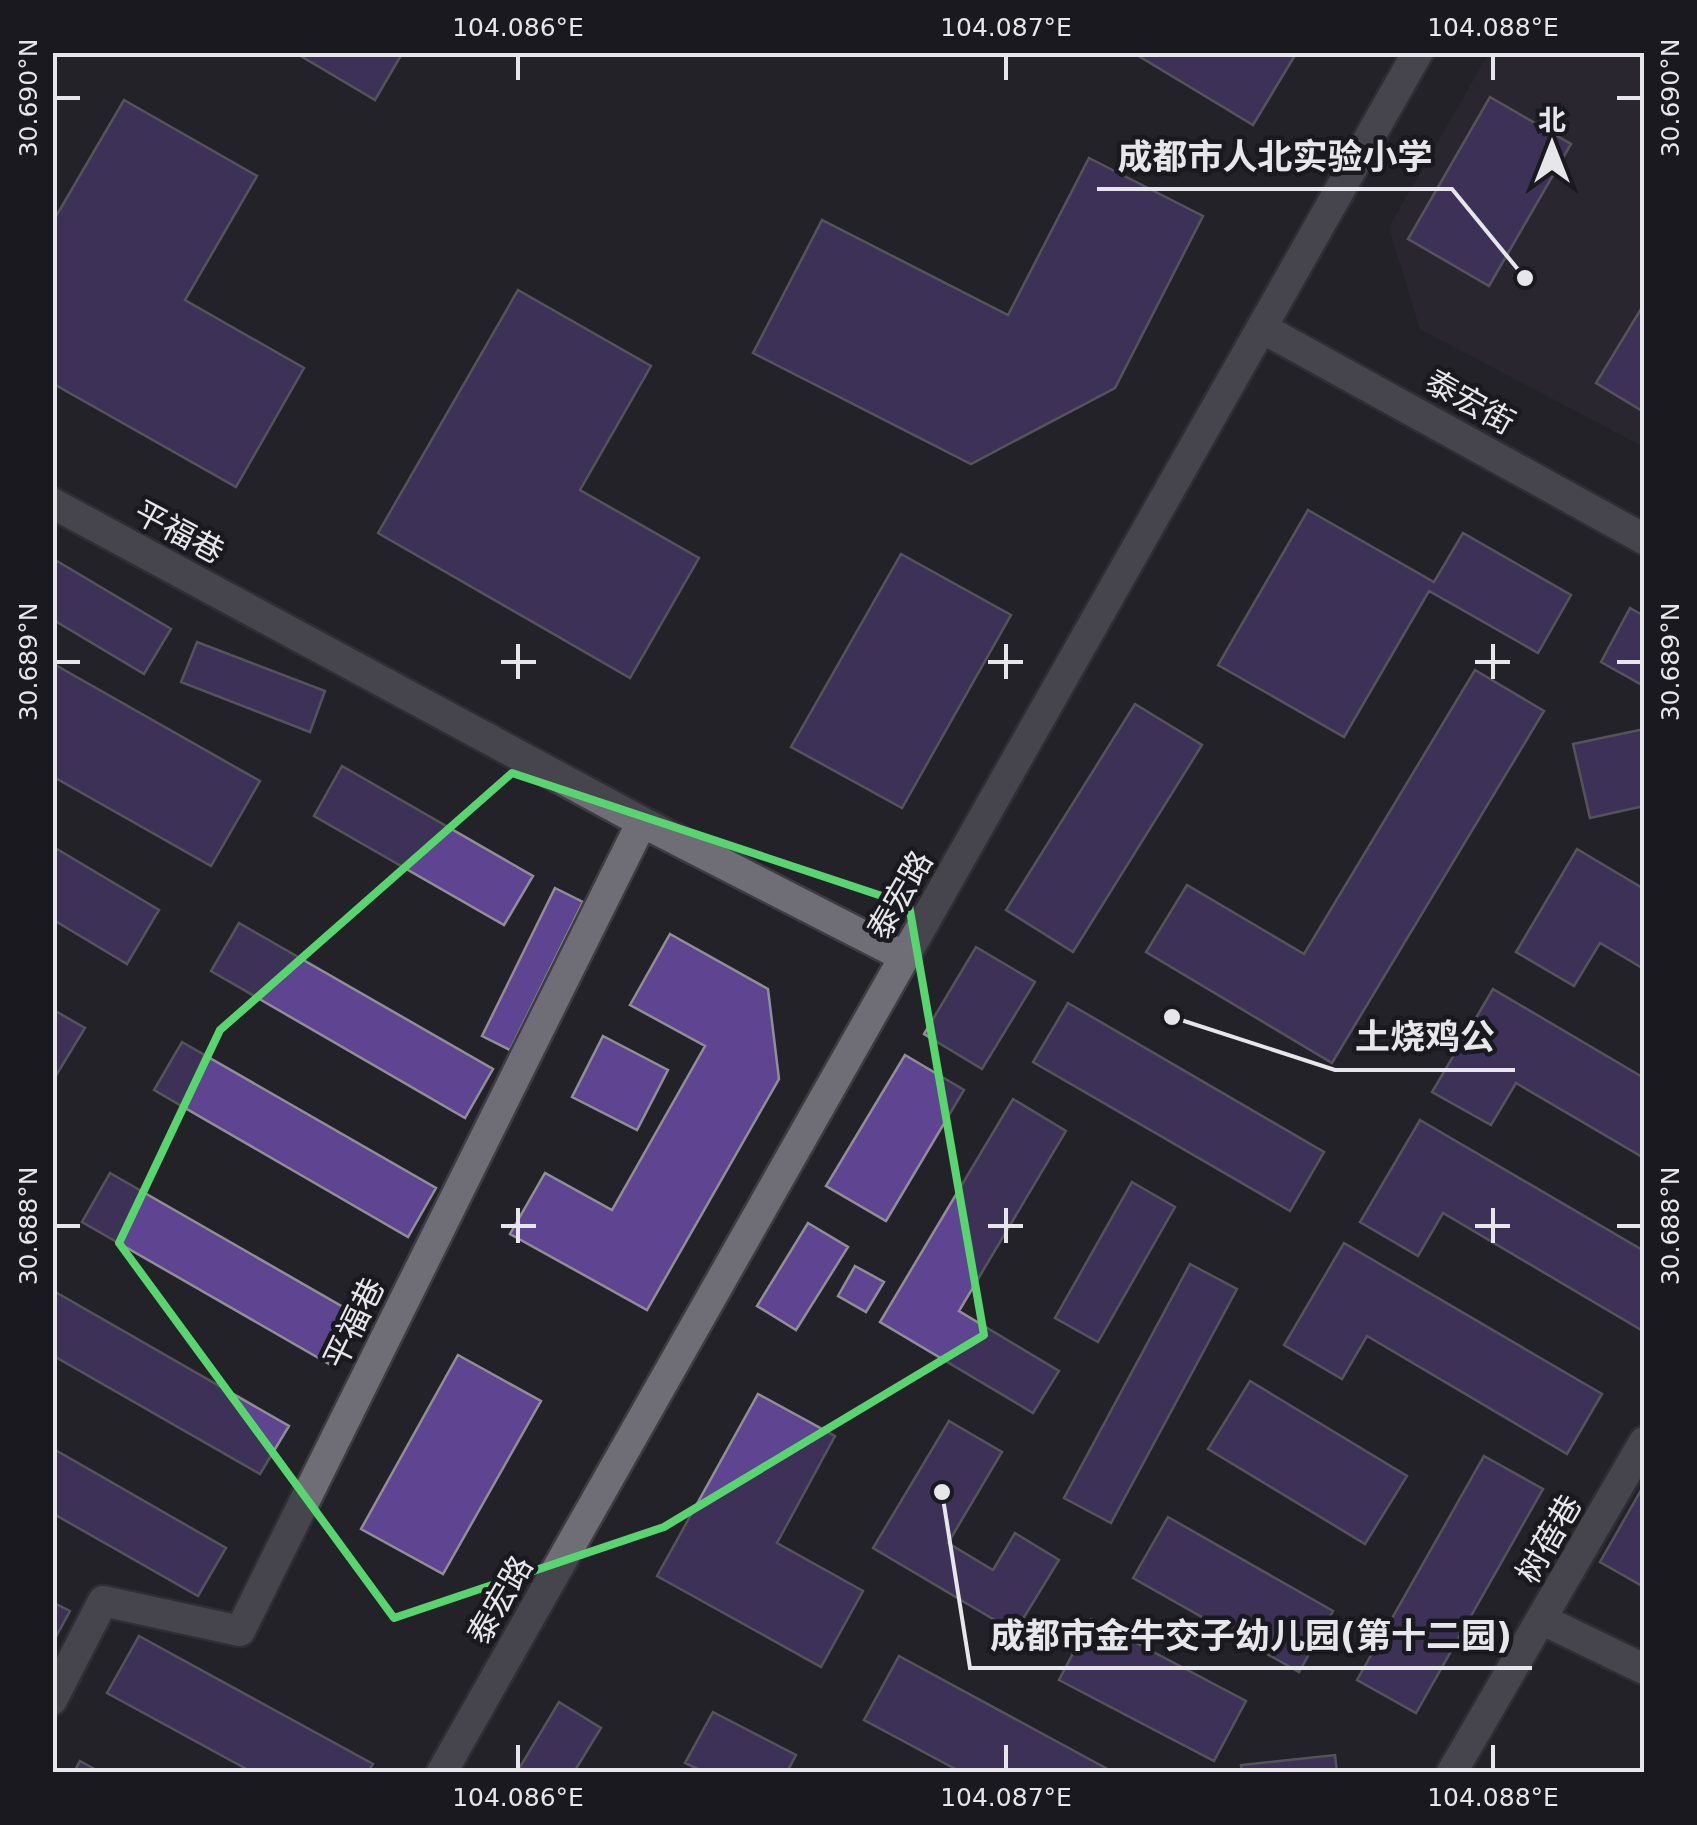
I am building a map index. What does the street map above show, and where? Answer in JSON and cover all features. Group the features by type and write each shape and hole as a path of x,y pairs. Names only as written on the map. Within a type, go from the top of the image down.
{"street":[{"name":"泰宏路","path":"442,1772 1418,52"},
{"name":"泰宏街","path":"1262,328 1644,538"},
{"name":"平福巷","path":"52,503 642,822 905,957"},
{"name":"平福巷","path":"52,1700 102,1601 240,1630 642,822"},
{"name":"树蓓巷","path":"1452,1772 1644,1442"},
{"path":"1543,1620 1644,1669"}],"highlighted area":[{"path":"512,773 909,905 984,1335 664,1527 394,1618 119,1243 220,1030"}],"shaded area":[{"path":"1489,53 1644,53 1644,447 1420,329 1389,227"}],"building":[{"path":"294,52 403,52 375,100"},
{"path":"1132,52 1297,52 1253,125"},
{"path":"1490,97 1571,144 1489,286 1408,239"},
{"path":"124,100 257,176 185,300 304,368 236,487 52,383 52,223"},
{"path":"1089,158 1203,216 1115,388 971,464 753,353 822,220 1008,315"},
{"path":"518,290 651,366 580,490 699,558 630,678 378,533"},
{"path":"1644,304 1644,412 1596,383"},
{"path":"1308,510 1434,582 1463,533 1571,595 1538,653 1429,591 1344,737 1218,665"},
{"path":"901,554 1011,615 902,808 791,747"},
{"path":"52,558 171,629 144,674 52,619"},
{"path":"1630,608 1644,616 1644,686 1601,662"},
{"path":"197,642 325,691 310,732 181,682"},
{"path":"52,663 260,781 211,866 52,776"},
{"path":"1475,670 1544,711 1332,1063 1146,952 1187,885 1304,954"},
{"path":"1135,704 1202,745 1073,952 1006,910"},
{"path":"1644,729 1644,806 1590,818 1573,744"},
{"path":"342,766 533,876 504,925 314,816"},
{"path":"52,846 159,910 127,964 52,919"},
{"path":"1577,849 1644,889 1644,969 1600,943 1574,986 1516,952"},
{"path":"555,888 583,902 510,1050 482,1036"},
{"path":"239,923 493,1069 465,1118 211,971"},
{"path":"670,934 768,989 779,1079 647,1310 510,1234 545,1173 612,1210 705,1046 630,1005"},
{"path":"976,947 1035,982 982,1069 924,1034"},
{"path":"1493,989 1644,1078 1644,1158 1516,1083 1491,1125 1432,1092"},
{"path":"1068,1003 1324,1152 1290,1211 1033,1062"},
{"path":"52,1009 85,1028 52,1082"},
{"path":"603,1036 668,1070 637,1130 572,1097"},
{"path":"182,1042 436,1188 408,1237 154,1090"},
{"path":"905,1055 964,1090 886,1221 826,1186"},
{"path":"1013,1099 1066,1131 959,1311 1059,1371 1033,1413 880,1322"},
{"path":"1420,1120 1644,1251 1643,1331 1443,1213 1418,1256 1360,1222"},
{"path":"110,1173 364,1319 336,1368 82,1222"},
{"path":"1132,1182 1175,1207 1098,1342 1055,1318"},
{"path":"808,1223 848,1247 796,1330 757,1306"},
{"path":"1344,1243 1602,1394 1567,1454 1367,1336 1342,1379 1284,1345"},
{"path":"1190,1264 1237,1289 1111,1523 1064,1498"},
{"path":"855,1266 884,1282 866,1312 838,1296"},
{"path":"52,1290 289,1426 260,1474 52,1355"},
{"path":"458,1355 541,1401 443,1574 361,1529"},
{"path":"1250,1381 1407,1476 1365,1544 1208,1449"},
{"path":"758,1394 835,1436 777,1543 863,1591 821,1667 657,1576"},
{"path":"949,1421 1002,1452 948,1543 993,1570 1015,1533 1059,1560 1015,1632 873,1548"},
{"path":"52,1448 226,1548 198,1596 52,1513"},
{"path":"1484,1456 1543,1489 1416,1713 1357,1680"},
{"path":"1644,1485 1644,1587 1600,1562"},
{"path":"1168,1517 1333,1611 1299,1672 1133,1578"},
{"path":"52,1602 70,1611 52,1644"},
{"path":"1091,1619 1246,1701 1214,1761 1059,1680"},
{"path":"139,1636 373,1764 368,1772 252,1772 107,1693"},
{"path":"899,1656 1113,1772 961,1772 864,1720"},
{"path":"559,1702 601,1728 574,1772 517,1772"},
{"path":"713,1712 796,1755 787,1772 704,1772 685,1763"},
{"path":"1335,1755 1337,1772 1242,1772 1241,1765"},
{"path":"80,1761 100,1772 74,1772"}],"place":[{"name":"成都市人北实验小学","path":"1525,278"},
{"name":"土烧鸡公","path":"1172,1017"},
{"name":"成都市金牛交子幼儿园(第十二园)","path":"942,1492"}]}
